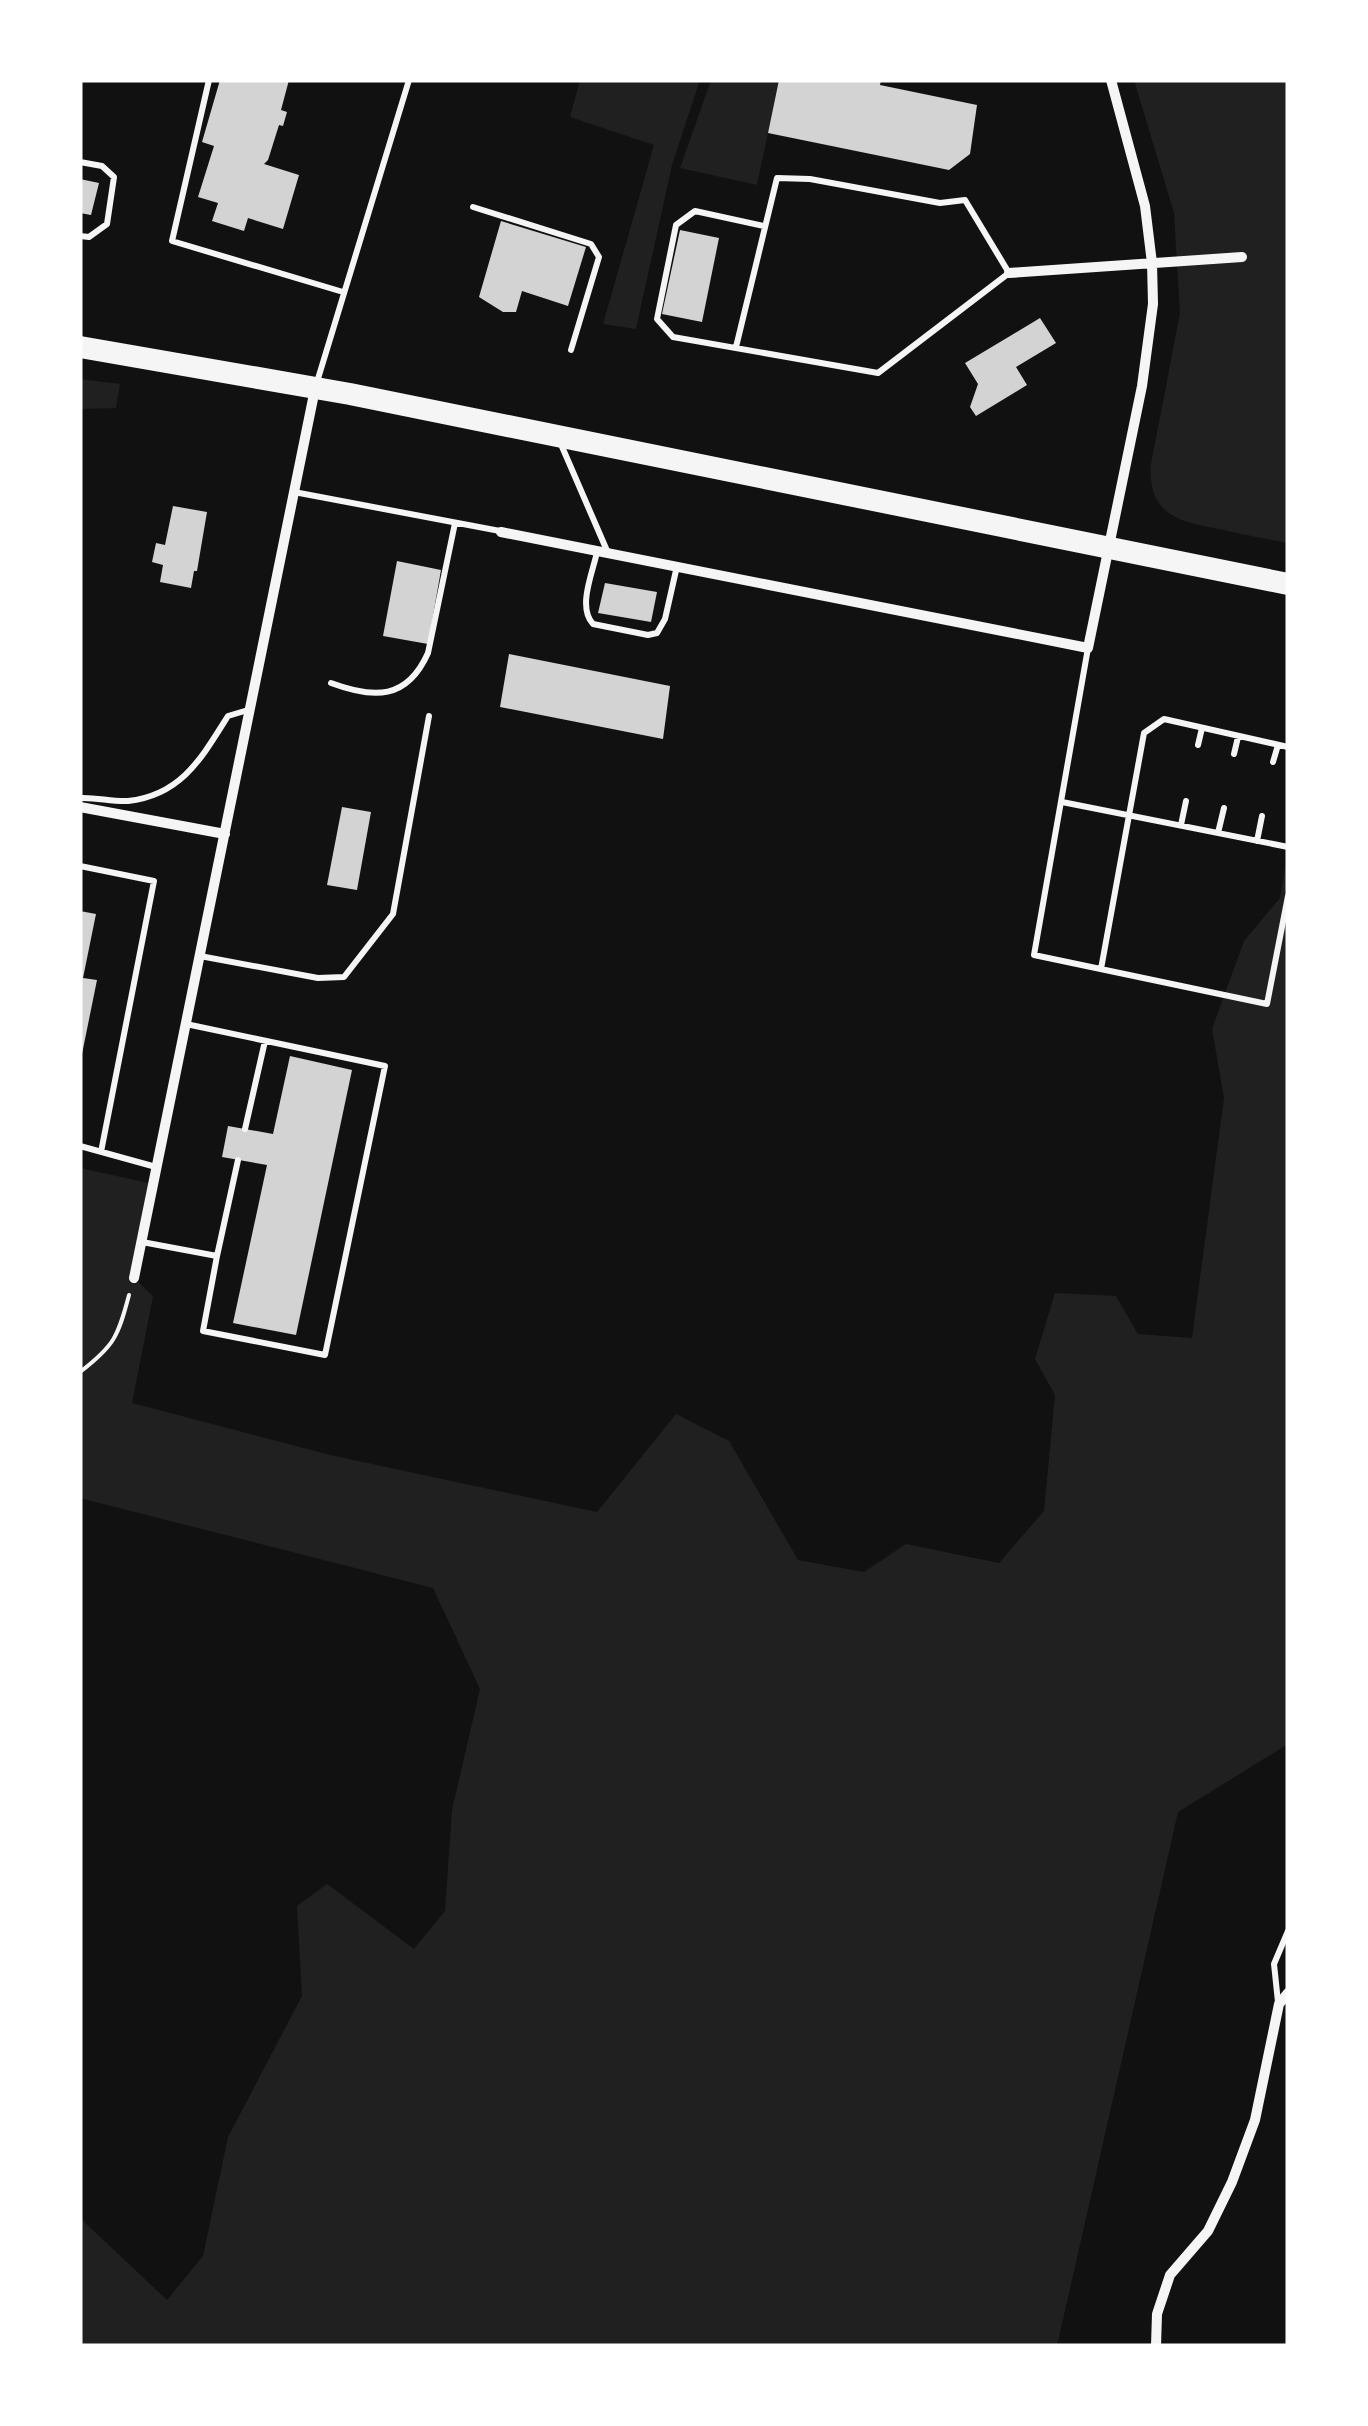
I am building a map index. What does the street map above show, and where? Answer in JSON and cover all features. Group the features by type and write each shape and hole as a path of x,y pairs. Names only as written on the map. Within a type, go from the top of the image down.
{"main road":[{"path":"80,347 315,388 1288,584"}],"street":[{"path":"501,532 1088,648 1145,370 1153,304 1145,206 1110,80"},
{"path":"1009,272 1242,257"},
{"path":"134,1278 315,388"},
{"path":"80,806 225,834"},
{"path":"1156,2346 1157,2314 1170,2275 1208,2231 1232,2182 1255,2120 1278,2004 1288,1993"}],"lane":[{"path":"209,80 172,241 343,292"},
{"path":"315,388 409,80"},
{"path":"80,162 102,166 114,178 107,224 89,238 80,236"},
{"path":"736,346 778,178 787,176 940,202 965,200 1009,272 878,373 673,337 656,319 676,226 696,211 764,226"},
{"path":"473,207 591,244 599,257 571,350"},
{"path":"558,436 603,552 585,607 587,618 593,624 657,634 678,566"},
{"path":"294,492 501,532"},
{"path":"331,683 377,694 395,690 420,672 428,654 455,522"},
{"path":"1088,648 1034,956 1267,1004 1288,896"},
{"path":"80,798 129,800 168,788 198,765 228,716 250,710"},
{"path":"200,956 318,978 344,977 393,914 429,716"},
{"path":"1101,969 1144,733 1164,719 1288,747"},
{"path":"1198,745 1202,728"},
{"path":"1234,754 1238,737"},
{"path":"1274,762 1278,745"},
{"path":"1182,825 1186,801"},
{"path":"1062,802 1288,847"},
{"path":"1218,833 1224,808"},
{"path":"1256,841 1262,816"},
{"path":"80,866 154,881 100,1152"},
{"path":"186,1024 385,1066 325,1356 202,1331 238,1160"},
{"path":"246,1129 265,1041"},
{"path":"80,1146 156,1167"},
{"path":"141,1242 218,1256"},
{"path":"1278,2004 1274,1964 1288,1932"}],"path":[{"path":"80,1372 108,1351 122,1324 134,1278"}],"shaded area":[{"path":"580,80 700,80 672,165 636,329 603,324 654,145 570,117"},
{"path":"711,80 779,80 757,185 680,168"},
{"path":"1134,80 1288,80 1288,543 1181,520 1161,506 1155,496 1151,464 1180,313 1174,213"},
{"path":"80,379 120,384 116,408 80,409"},
{"path":"1288,851 1288,1744 1178,1812 1057,2346 80,2346 80,2218 167,2300 203,2256 228,2137 302,1996 297,1906 327,1884 414,1949 445,1911 452,1810 480,1689 433,1588 80,1498 80,1168 153,1184 134,1278 153,1296 132,1403 330,1455 597,1512 676,1414 729,1441 798,1560 864,1572 906,1544 999,1563 1044,1511 1055,1395 1035,1359 1055,1293 1116,1296 1138,1334 1192,1338 1224,1098 1212,1029 1244,941 1280,898"}],"building":[{"path":"220,80 289,80 281,110 287,112 283,126 279,125 264,164 299,175 283,229 248,218 244,231 212,221 218,203 198,197 214,146 202,142"},
{"path":"779,80 881,80 880,85 977,105 970,154 949,170 768,133"},
{"path":"80,179 99,183 91,215 80,213"},
{"path":"501,221 586,247 568,306 522,291 516,312 503,312 479,297"},
{"path":"680,230 719,238 702,322 662,314"},
{"path":"1040,318 1056,343 1016,367 1027,385 976,416 970,407 978,384 965,363"},
{"path":"173,506 207,512 191,588 160,582 163,565 152,562 156,543 165,545"},
{"path":"397,561 441,570 428,644 383,636"},
{"path":"605,583 657,592 651,622 598,613"},
{"path":"509,654 670,686 663,739 500,707"},
{"path":"342,807 371,812 357,890 327,885"},
{"path":"80,911 96,914 83,978 97,980 82,1054"},
{"path":"290,1056 352,1070 296,1335 233,1323 267,1165 222,1157 228,1126 273,1134"}]}
